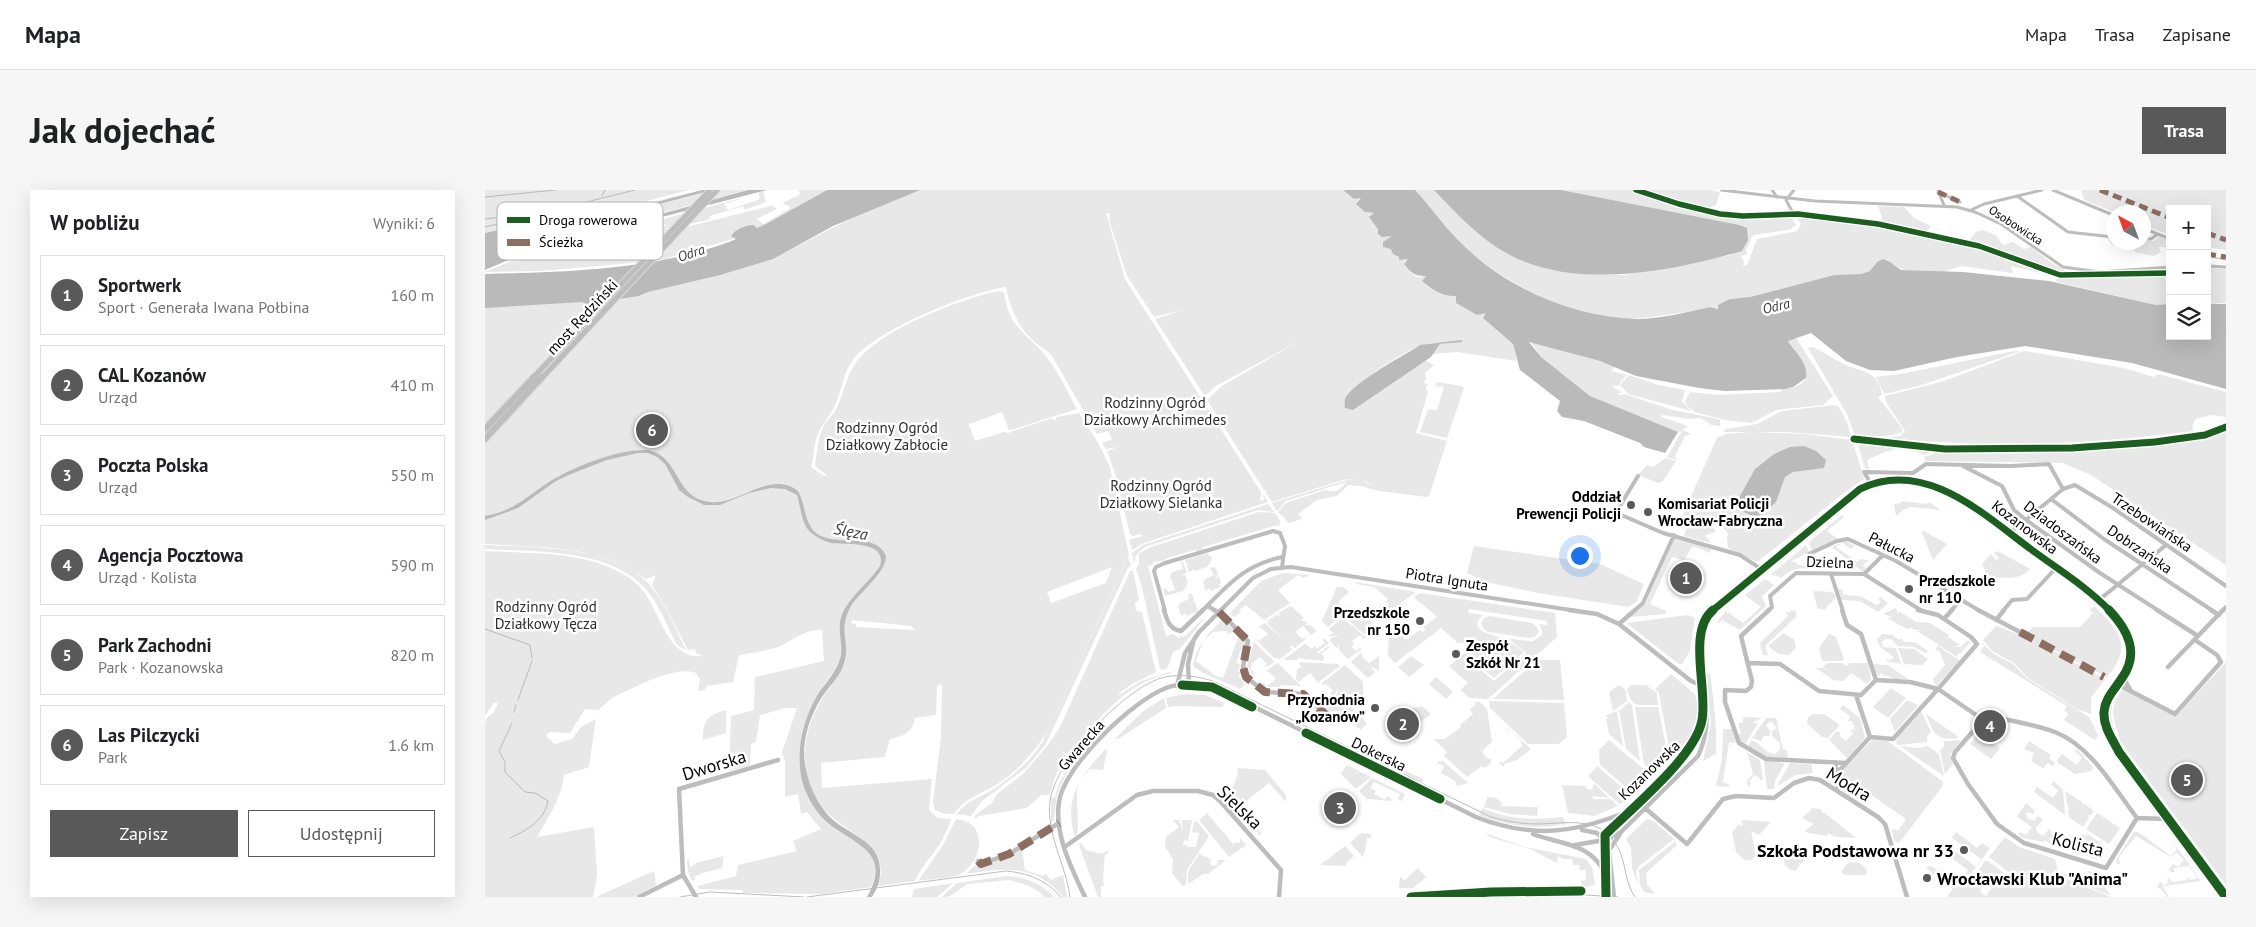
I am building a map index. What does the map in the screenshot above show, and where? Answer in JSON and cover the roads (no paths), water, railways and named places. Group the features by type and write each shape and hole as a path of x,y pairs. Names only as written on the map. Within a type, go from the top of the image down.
{"highway":[{"name":"most Rędziński","path":"663,240 710,190"},
{"name":"most Rędziński","path":"663,248 717,190"},
{"name":"most Rędziński","path":"485,429 644,260"},
{"name":"most Rędziński","path":"485,439 652,260"}],"street":[{"name":"Osobowicka","path":"1721,190 1847,203 1944,206 1971,210 2008,228 2058,264 2072,269 2166,267"},
{"path":"1772,190 1777,197"},
{"path":"1793,213 1786,198 1794,190"},
{"path":"1971,210 1984,204 2042,190"},
{"path":"2053,190 2106,212"},
{"path":"1938,191 1960,202"},
{"path":"1938,191 1944,206"},
{"path":"2017,196 2068,232 2106,236"},
{"path":"2151,231 2166,237"},
{"path":"2151,239 2159,234"},
{"path":"2211,266 2226,267"},
{"path":"1864,472 1913,473 1926,464 2049,464 2063,488 2010,533"},
{"name":"Dziadoszańska","path":"1961,465 2002,486 2014,510 2026,520 2117,585 2196,638 2217,655 2221,662 2175,714 2131,691"},
{"path":"1973,471 1978,465"},
{"path":"1864,472 1871,484"},
{"path":"1638,476 1618,509 1619,514 1674,535 1740,555 1761,569"},
{"name":"Kozanowska","path":"1604,840 1626,812 1694,746 1701,732 1703,686 1699,641 1705,619 1714,607 1860,489 1871,484 1903,480 1940,488 1969,503 2099,600 2121,622 2132,644 2131,664 2108,695 2103,720 2107,731 2119,752 2224,897"},
{"name":"Trzebowiańska","path":"2063,488 2073,485 2080,488 2226,586"},
{"name":"Dobrzańska","path":"2051,499 2081,524 2219,615"},
{"path":"1282,557 1263,561 1247,569 1234,579 1184,630 1179,631 1168,623 1155,575 1156,567 1273,531 1277,531 1282,536 1285,546 1282,567"},
{"path":"1619,624 1643,603 1674,535"},
{"name":"Pałucka","path":"1809,554 1837,541 1847,539 1896,561 1959,600 2019,632"},
{"path":"2099,600 2166,544"},
{"path":"1864,574 1883,555"},
{"name":"Piotra Ignuta","path":"1177,686 1185,653 1193,641 1253,578 1266,571 1282,567 1316,570 1597,614 1619,624 1691,681 1703,686"},
{"path":"1995,620 2012,600 2027,600 2056,568"},
{"name":"Dzielna","path":"1835,764 1762,758 1738,742 1725,702 1725,690 1745,691 1751,687 1748,663 1741,636 1772,607 1770,596 1796,573 1864,574 1919,610 1933,613 1944,619 1977,642 1977,645 1963,662 1938,689"},
{"path":"1831,574 1847,625 1861,634 1876,680"},
{"path":"1944,619 1959,600"},
{"path":"1208,606 1219,612 1248,641 1243,666 1245,677 1265,692 1303,694 1333,722"},
{"path":"2168,667 2226,607"},
{"path":"1189,684 1188,667 1193,641"},
{"path":"1748,663 1780,664 1819,691 1861,695 1876,680 1910,682 1938,689 1982,719 1987,715 1991,715 2055,732 2073,742 2091,760 2137,818 2168,819"},
{"path":"2123,677 2131,691"},
{"path":"2117,684 2131,691"},
{"name":"Dokerska","path":"1182,685 1203,685 1222,692 1490,823 1531,833 1545,839 1575,845 1589,851 1597,859 1604,874"},
{"name":"Gwarecka","path":"1084,897 1065,846 1059,823 1059,803 1063,789 1080,761 1134,705 1153,693 1182,685"},
{"name":"Kozanowska","path":"1610,849 1625,829 1695,760 1705,742 1708,726 1703,686"},
{"path":"1870,737 1893,739 1938,689"},
{"path":"1856,695 1870,737"},
{"name":"Kolista","path":"1982,719 1955,752 1953,761 1991,818 2023,842 2106,868 2137,818"},
{"path":"1837,773 1870,737"},
{"path":"1685,756 1695,760"},
{"name":"Dworska","path":"696,897 683,875 679,789 779,760"},
{"path":"1837,790 1839,786 1835,764 1846,763"},
{"name":"Modra","path":"1646,808 1687,844 1723,799 1729,797 1774,798 1794,783 1809,778 1820,780 1878,817 1885,824 1907,897"},
{"name":"Sielska","path":"1065,846 1137,795 1153,791 1198,791 1207,793 1217,798 1281,870 1279,897"},
{"path":"1638,802 1646,808"},
{"name":"Kozanowska","path":"1578,830 1626,812"},
{"path":"978,861 984,863 1009,854 1059,823"},
{"name":"Kozanowska","path":"1604,840 1625,829"},
{"path":"1578,830 1592,830 1604,840 1610,849 1613,897"},
{"name":"Dokerska","path":"1531,833 1578,830"},
{"path":"1604,840 1605,897"},
{"name":"Dokerska","path":"1575,845 1604,840"},
{"path":"639,897 683,875"}],"water":[{"path":"702,190 713,190 663,203 656,202"},
{"path":"748,190 767,190 663,217 663,213"},
{"path":"827,190 920,190 833,226 773,259 720,275 648,292 639,296 586,304 582,302 485,308 485,274 609,268 670,259 736,239 731,236 735,231 747,226 753,225 757,228 766,224"},
{"name":"Odra","path":"1343,190 1415,190 1457,239 1495,271 1539,296 1587,312 1612,317 1646,319 1710,307 1718,309 1718,305 1730,299 1750,297 1834,275 1861,274 1870,271 1877,262 1883,259 1901,270 1963,272 2049,281 2156,305 2166,304 2166,340 2211,340 2211,304 2226,304 2226,389 2132,363 2025,346 1957,357 1894,371 1870,370 1846,361 1811,333 1788,341 1801,358 1806,373 1806,378 1793,387 1785,389 1725,391 1636,376 1600,361 1529,342 1541,357 1590,396 1678,432 1665,453 1644,447 1640,443 1584,421 1562,417 1557,411 1560,401 1520,370 1513,344 1483,318 1486,313 1477,315 1456,303 1456,296 1442,294 1422,281 1426,276 1415,275 1411,272 1404,264 1408,259 1399,260 1399,257 1393,254 1391,249 1383,247 1383,242 1392,236 1382,237 1378,234 1378,229 1369,217 1374,213 1365,212 1356,204 1361,198 1354,199"},
{"path":"1434,190 1561,190 1739,225 1747,228 1748,240 1742,251 1685,265 1624,274 1593,275 1563,272 1535,265 1498,248 1469,225"},
{"path":"497,230 497,260 510,260 485,270 485,233"},
{"path":"1461,340 1463,342 1440,344 1431,357 1353,410 1345,408 1345,400 1355,387 1375,372 1420,345"},
{"path":"1804,446 1816,451 1826,460 1824,468 1793,472 1785,477 1776,502 1759,518 1738,509 1740,496 1755,469 1774,454 1790,447"},
{"path":"636,450 648,450 659,454 667,461 683,486 698,499 721,502 765,486 787,485 798,491 810,526 821,536 830,539 871,543 879,547 885,554 886,560 879,573 851,606 847,615 844,629 846,656 844,664 840,673 818,703 807,733 804,754 810,785 823,809 835,822 862,839 875,852 879,862 880,876 872,897 867,897 874,882 876,870 873,860 868,852 828,823 816,809 802,781 799,758 802,734 809,712 820,691 839,663 841,653 841,617 852,599 880,566 881,558 878,552 872,548 855,544 831,543 815,536 805,524 797,495 785,489 771,488 749,493 720,505 704,505 679,490 665,464 657,457 648,453 638,453 607,460 571,474 556,481 518,508 485,520 485,516 512,507 549,482 571,470 610,455"}],"waterway":[{"path":"485,197 555,190"},
{"path":"602,196 605,190"},
{"path":"586,202 635,190"},
{"path":"485,219 497,218"},
{"path":"485,227 497,224"},
{"path":"485,629 530,645 532,658"},
{"path":"518,700 532,661"},
{"path":"514,712 516,705"},
{"path":"510,838 534,824 543,814 548,801 535,793 525,792 505,772 505,762 499,751 512,723"}],"tram line":[{"path":"2211,257 2226,260"},
{"path":"1070,897 1051,825 1050,801 1055,785 1077,748 1110,712 1146,685 1161,678 1181,675 1213,681 1491,817 1537,824 1580,823 1599,828 1608,834 1619,849 1629,884 1635,897"},
{"path":"807,897 1006,871 1036,878 1061,897"},
{"path":"680,897 710,892 804,897"},
{"path":"1459,897 1585,895 1618,897"}],"place":[{"name":"Las Pilczycki","path":"652,430"},
{"name":"Oddział Prewencji Policji","path":"1631,505"},
{"name":"Komisariat Policji Wrocław-Fabryczna","path":"1648,512"},
{"name":"Sportwerk","path":"1686,578"},
{"name":"Przedszkole nr 110","path":"1909,589"},
{"name":"Przedszkole nr 150","path":"1420,621"},
{"name":"Zespół Szkół Nr 21","path":"1456,654"},
{"name":"Przychodnia „Kozanów”","path":"1375,708"},
{"name":"CAL Kozanów","path":"1403,724"},
{"name":"Agencja Pocztowa","path":"1990,726"},
{"name":"Park Zachodni","path":"2187,780"},
{"name":"Poczta Polska","path":"1340,808"},
{"name":"Szkoła Podstawowa nr 33","path":"1964,850"},
{"name":"Wrocławski Klub \"Anima\"","path":"1927,878"}],"park label":[{"name":"Rodzinny Ogród Działkowy Archimedes","path":"1155,410"},
{"name":"Rodzinny Ogród Działkowy Zabłocie","path":"887,436"},
{"name":"Rodzinny Ogród Działkowy Sielanka","path":"1161,494"},
{"name":"Rodzinny Ogród Działkowy Tęcza","path":"546,614"}],"water label":[{"name":"Ślęza","path":"851,531"}]}
